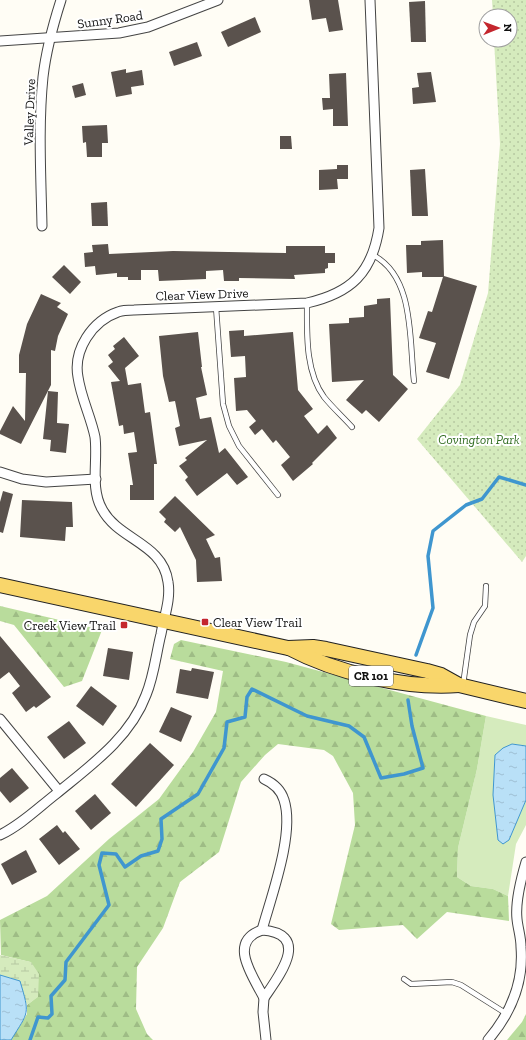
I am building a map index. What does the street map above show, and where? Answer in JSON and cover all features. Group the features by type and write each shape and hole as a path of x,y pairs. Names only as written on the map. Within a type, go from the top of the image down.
{"main road":[{"name":"CR 101","path":"0,585 288,648 323,664 377,678 435,687 461,686 526,701"}],"street":[{"name":"Valley Drive","path":"42,226 40,116 43,76 50,38 61,0"},
{"name":"Sunny Road","path":"0,41 119,33 148,27 218,0"},
{"name":"Clear View Drive","path":"164,621 169,595 168,581 164,567 156,555 145,544 119,530 108,520 101,508 96,493 97,458 95,437 77,375 78,359 82,344 91,330 118,312 134,310 307,303 331,297 346,288 358,277 373,255 379,228 370,0"},
{"path":"0,472 22,479 46,482 96,480"},
{"path":"0,835 10,830 117,742 133,720 146,696 154,670 164,621"},
{"path":"0,719 59,791"},
{"path":"262,930 286,840 287,822 284,801 278,788 264,779"},
{"path":"488,1040 507,1014 518,986 522,966 522,946 517,912 526,862"},
{"path":"264,998 246,962 244,951 246,942 253,933 262,930 273,931 282,935 288,944 290,954 287,964 264,998 263,1012 266,1040"}],"lane":[{"path":"373,255 388,265 400,284 405,297 414,381"},
{"path":"307,303 308,339 312,369 316,383 324,396 352,427"},
{"path":"216,307 223,404 229,426 239,446 278,495"},
{"path":"461,686 470,635 474,622 485,606 486,586"},
{"path":"404,979 411,984 452,982 461,985 507,1014"}],"green space":[{"name":"Covington Park","path":"492,0 526,0 526,556 522,562 417,439 460,385 488,293 500,144 494,48 518,48 518,8 492,8"},
{"path":"0,606 102,630 82,681 64,687 14,625 0,621"},
{"path":"181,640 286,662 486,716 477,769 458,848 457,877 471,886 493,889 508,896 509,921 447,912 417,939 403,925 339,930 331,924 355,825 353,793 333,756 324,750 278,744 265,755 241,782 219,852 180,882 163,928 137,967 136,1009 147,1034 153,1040 11,1040 27,1014 27,1005 37,997 30,962 1,955 0,920 47,896 109,839 159,799 193,752 216,712 223,671 170,659 174,644"},
{"path":"486,716 526,725 526,746 512,744 495,755 493,795 498,840 509,840 526,800 526,825 516,844 508,896 493,889 471,886 457,877 458,848 477,769"},
{"path":"0,955 31,962 39,974 38,997 27,1005 19,981 0,975"},
{"path":"526,1014 526,1040 507,1040 522,1022"}],"water":[{"path":"512,744 526,746 526,800 509,840 503,844 498,840 493,795 495,755 503,748"},
{"path":"0,975 20,981 25,1000 26,1012 24,1018 11,1040 0,1040"}],"building":[{"path":"309,0 338,0 343,30 329,32 326,18 312,20"},
{"path":"425,1 426,42 411,42 409,2"},
{"path":"255,17 261,32 228,47 221,32"},
{"path":"197,42 202,56 174,66 169,52"},
{"path":"126,69 126,73 142,70 144,85 131,87 132,94 116,97 111,72"},
{"path":"431,72 436,102 413,104 412,88 419,87 417,73"},
{"path":"346,73 348,126 333,126 333,109 323,110 322,98 330,98 329,74"},
{"path":"83,83 86,95 75,98 72,86"},
{"path":"107,125 108,143 102,143 102,157 87,157 86,142 83,143 82,126"},
{"path":"280,136 291,136 292,149 280,149"},
{"path":"337,165 348,165 348,179 337,179 338,189 319,190 319,170 337,169"},
{"path":"425,169 428,216 412,216 410,170"},
{"path":"107,202 108,226 92,226 91,203"},
{"path":"443,240 444,276 477,286 449,379 426,372 436,343 419,338 428,311 432,312 443,277 422,277 422,272 407,273 406,245 421,245 421,241"},
{"path":"108,244 109,254 173,251 286,253 286,246 325,246 325,253 335,253 335,263 328,263 328,268 325,269 325,273 294,275 295,279 239,278 239,281 224,281 223,270 206,271 206,279 159,281 158,270 141,270 141,280 128,280 128,277 117,277 117,273 96,275 95,266 85,267 84,253 93,252 92,245"},
{"path":"64,265 81,282 70,294 52,277"},
{"path":"41,294 61,303 57,307 68,314 58,336 55,351 51,350 51,385 21,444 0,434 0,431 13,406 25,421 26,373 19,373 19,355 27,324"},
{"path":"390,298 393,375 408,389 379,422 366,410 362,414 346,400 364,380 332,382 329,324 349,323 349,318 364,317 364,306 377,304 377,299"},
{"path":"244,330 244,336 293,332 298,390 313,409 304,416 318,434 327,425 337,438 312,463 313,464 293,481 281,465 290,457 276,440 273,443 262,429 255,435 249,427 256,421 247,410 236,411 234,378 246,377 245,356 231,357 229,331"},
{"path":"198,332 201,367 207,395 196,398 200,419 211,417 219,453 225,448 248,477 237,485 227,473 197,496 185,480 188,477 179,466 187,460 185,458 207,440 179,446 175,428 180,426 175,401 169,402 163,376 159,336"},
{"path":"124,337 139,356 125,368 128,385 141,383 145,413 150,412 157,464 154,464 154,500 130,500 130,485 133,485 128,453 137,452 134,432 124,434 123,425 119,426 111,382 120,381 108,366 113,362 108,355 115,349 113,346"},
{"path":"48,391 58,392 57,423 69,424 66,453 50,451 51,440 43,439"},
{"path":"3,491 13,494 3,533 0,532 0,502"},
{"path":"175,496 215,535 206,539 215,558 220,557 222,581 197,582 196,560 180,527 175,532 164,522 166,519 159,512"},
{"path":"22,500 72,502 73,527 66,527 65,541 20,537"},
{"path":"0,636 51,697 36,708 34,706 26,712 12,693 20,686 9,672 0,679"},
{"path":"108,648 133,652 129,680 103,676"},
{"path":"192,668 214,672 208,699 176,693 180,669 191,671"},
{"path":"91,686 117,706 103,726 76,706"},
{"path":"171,707 192,716 181,742 159,732"},
{"path":"69,721 86,743 64,759 47,737"},
{"path":"150,743 174,765 136,807 111,784"},
{"path":"12,768 29,788 10,803 0,791 0,778"},
{"path":"95,794 111,813 91,830 75,811"},
{"path":"57,825 63,833 65,831 80,849 59,865 39,839"},
{"path":"26,850 37,872 12,885 1,864"}],"waterway":[{"path":"416,655 433,608 428,556 433,531 466,505 482,499 499,477 526,485"},
{"path":"30,1040 38,1017 48,1018 52,1014 51,996 65,980 66,962 109,905 99,865 102,853 116,854 125,867 141,856 158,851 162,839 161,819 198,794 224,748 227,722 245,717 247,697 252,689 307,716 349,726 364,737 381,778 404,774 423,768 412,726 408,700"}],"place":[{"name":"Clear View Trail","path":"205,622"},
{"name":"Creek View Trail","path":"124,625"}]}
